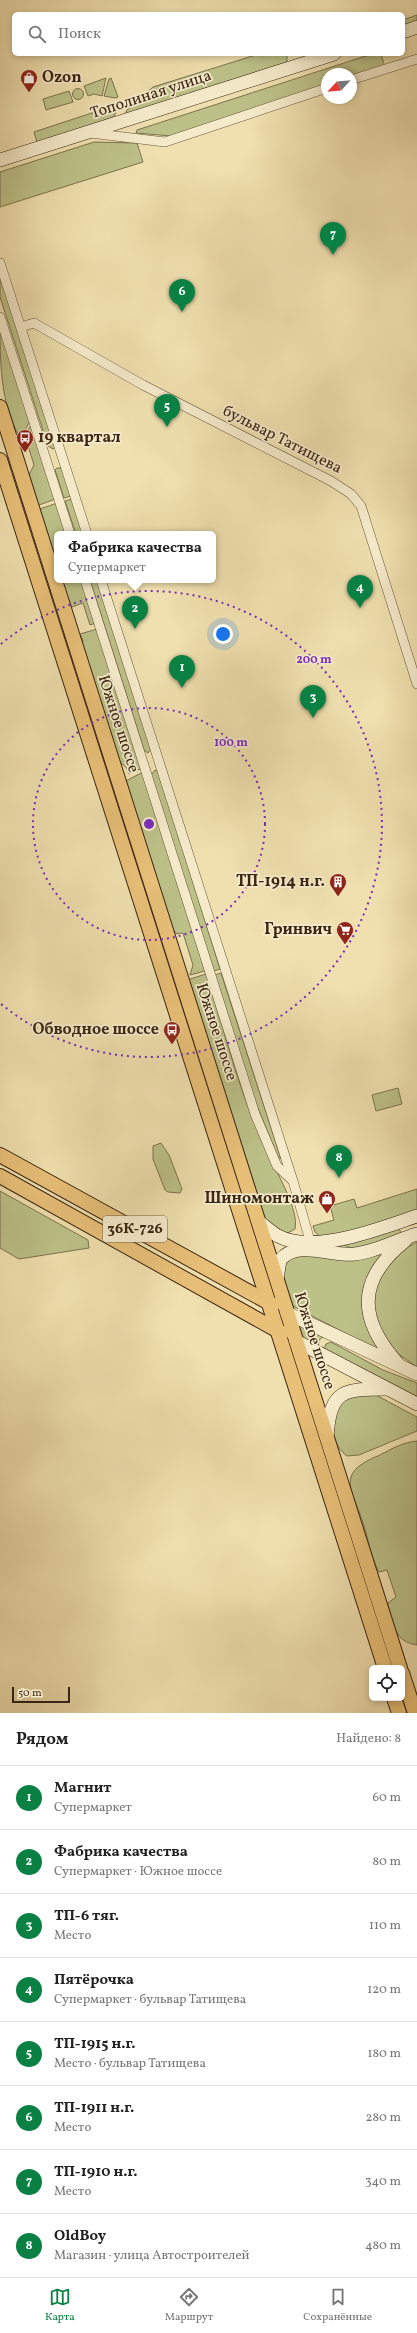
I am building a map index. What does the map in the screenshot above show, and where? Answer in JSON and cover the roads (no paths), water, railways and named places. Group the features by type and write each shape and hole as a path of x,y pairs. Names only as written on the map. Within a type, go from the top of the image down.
{"main road":[{"path":"405,31 417,27"},
{"name":"Тополиная улица","path":"0,160 328,56"},
{"name":"Южное шоссе","path":"0,407 54,578"},
{"name":"Южное шоссе","path":"0,460 384,1665"},
{"name":"Южное шоссе","path":"56,583 399,1665"},
{"name":"36К-726","path":"0,1155 287,1313"},
{"name":"36К-726","path":"0,1176 278,1331"},
{"path":"277,1279 278,1265 287,1253 338,1241 416,1218"},
{"path":"258,1222 278,1236 312,1246 356,1254 415,1234"},
{"path":"399,1364 376,1335 369,1313 369,1293 376,1273 385,1260 415,1234"},
{"path":"287,1313 399,1364 417,1374"},
{"path":"278,1331 417,1404"},
{"path":"324,1356 321,1349 322,1343 326,1338 335,1336"},
{"path":"327,1436 330,1412 341,1396 353,1390 389,1389"},
{"path":"405,1682 415,1713"},
{"path":"395,1701 399,1713"}],"street":[{"path":"357,78 417,59"},
{"path":"87,133 165,142 321,90"},
{"path":"0,263 86,531"},
{"path":"0,317 69,531"},
{"name":"бульвар Татищева","path":"20,327 34,323 143,385 331,481 351,494 360,506 417,684"},
{"path":"86,583 255,1114 277,1166 293,1181"},
{"path":"103,583 293,1181 312,1246"}],"place":[{"name":"Ozon","path":"29,93"},
{"name":"ТП-1910 н.г.","path":"333,255"},
{"name":"ТП-1911 н.г.","path":"182,312"},
{"name":"ТП-1915 н.г.","path":"167,427"},
{"name":"19 квартал","path":"25,453"},
{"name":"Пятёрочка","path":"360,608"},
{"name":"Фабрика качества","path":"135,629"},
{"name":"Магнит","path":"182,688"},
{"name":"ТП-6 тяг.","path":"313,718"},
{"name":"ТП-1914 н.г.","path":"338,897"},
{"name":"Гринвич","path":"345,945"},
{"name":"Обводное шоссе","path":"172,1045"},
{"name":"OldBoy","path":"339,1178"},
{"name":"Шиномонтаж","path":"327,1214"}]}
